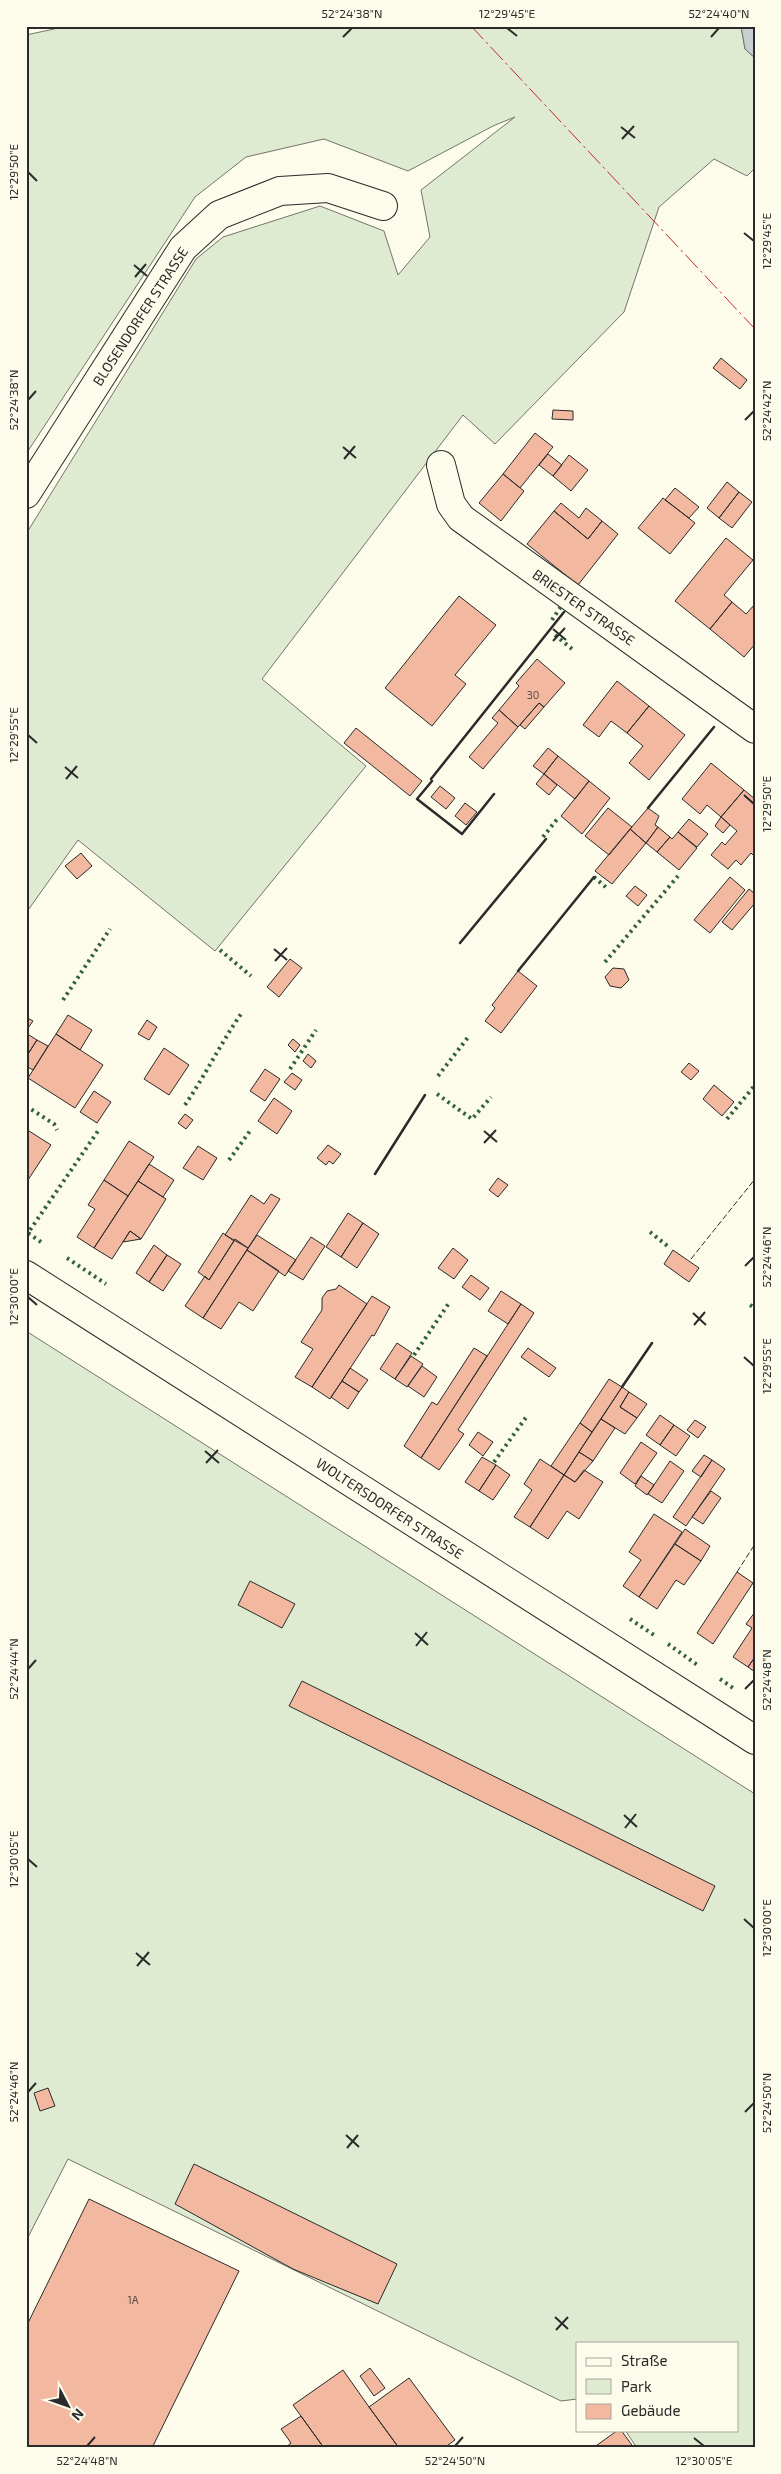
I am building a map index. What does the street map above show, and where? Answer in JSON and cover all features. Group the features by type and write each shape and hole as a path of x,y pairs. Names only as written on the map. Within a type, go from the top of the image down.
{"street":[{"name":"BLOSENDORFER STRASSE","path":"26,494 183,248 219,215 280,190 328,188 383,206"},
{"name":"BRIESTER STRASSE","path":"441,465 451,504 461,518 755,729"},
{"name":"WOLTERSDORFER STRASSE","path":"26,1275 755,1740"}],"green space":[{"path":"68,26 741,26 745,49 755,58 755,168 747,176 714,159 659,207 624,312 495,444 463,415 262,679 366,766 215,951 78,840 26,913 26,534 196,259 223,237 320,206 384,231 398,275 430,237 421,190 515,117 493,126 408,171 324,139 246,157 195,197 26,454 26,35"},
{"path":"26,1331 755,1794 755,2448 637,2448 626,2432 738,2432 738,2342 576,2342 576,2399 561,2401 68,2159 26,2241"}],"shaded area":[{"path":"741,26 755,26 755,58 745,49"}],"building":[{"path":"721,358 747,380 740,389 713,368"},
{"path":"553,410 573,411 573,420 552,419"},
{"path":"535,433 553,447 520,488 503,474"},
{"path":"548,454 562,465 553,476 539,465"},
{"path":"569,455 588,470 571,491 553,476"},
{"path":"503,474 524,491 501,521 479,503"},
{"path":"727,482 739,492 719,518 707,508"},
{"path":"675,488 699,507 689,518 665,500"},
{"path":"739,492 752,502 732,528 719,518"},
{"path":"663,498 695,523 670,554 638,528"},
{"path":"561,503 579,518 586,508 602,521 588,539 554,511"},
{"path":"554,511 588,539 602,521 618,534 578,585 527,544"},
{"path":"726,538 753,560 724,595 732,602 710,629 675,601"},
{"path":"459,596 496,625 455,675 466,684 432,726 385,688"},
{"path":"732,602 746,614 755,604 755,644 744,657 710,629"},
{"path":"537,659 565,683 544,707 539,703 518,727 499,710 519,686 516,683"},
{"path":"617,681 649,706 627,733 611,721 599,737 583,725"},
{"path":"539,703 544,707 525,729 520,725"},
{"path":"649,706 685,735 649,780 629,763 643,746 627,733"},
{"path":"499,710 518,727 483,769 469,757 498,723 492,718"},
{"path":"356,728 422,781 410,796 344,743"},
{"path":"548,748 558,756 544,774 533,766"},
{"path":"558,756 589,781 575,799 544,774"},
{"path":"711,763 744,790 721,817 707,805 700,814 682,799"},
{"path":"544,774 557,785 549,795 536,784"},
{"path":"589,781 610,798 582,834 561,816"},
{"path":"440,786 455,798 446,809 431,797"},
{"path":"744,790 755,799 755,854 751,853 741,865 736,860 728,869 711,855 722,842 725,845 737,831 721,817"},
{"path":"465,803 477,812 466,825 455,816"},
{"path":"608,808 632,827 609,855 585,836"},
{"path":"648,808 659,816 655,825 658,827 646,843 630,829"},
{"path":"721,817 730,825 723,833 715,826"},
{"path":"689,819 708,834 697,847 678,832"},
{"path":"658,827 670,837 657,852 646,843"},
{"path":"630,829 646,843 612,884 595,871"},
{"path":"678,832 697,848 679,870 657,852 670,837 672,839"},
{"path":"81,853 92,866 77,879 65,866"},
{"path":"730,877 745,890 710,933 694,920"},
{"path":"635,886 647,895 638,906 626,896"},
{"path":"749,889 755,894 755,903 732,930 722,922"},
{"path":"290,959 302,968 279,997 267,987"},
{"path":"613,968 624,969 629,980 621,988 610,986 605,977"},
{"path":"518,971 537,986 501,1033 485,1021 495,1008 492,1005"},
{"path":"68,1015 92,1030 80,1050 56,1034"},
{"path":"26,1017 33,1021 26,1031"},
{"path":"147,1020 157,1027 149,1040 138,1034"},
{"path":"26,1033 37,1040 26,1057"},
{"path":"56,1034 103,1065 75,1108 28,1078"},
{"path":"293,1039 300,1045 295,1052 288,1045"},
{"path":"37,1040 48,1046 33,1070 26,1066 26,1057"},
{"path":"164,1048 189,1065 169,1095 144,1079"},
{"path":"308,1054 316,1061 311,1068 303,1061"},
{"path":"689,1063 699,1071 691,1080 681,1072"},
{"path":"265,1069 280,1079 265,1101 250,1091"},
{"path":"292,1073 302,1080 295,1090 284,1082"},
{"path":"714,1085 734,1102 722,1116 703,1099"},
{"path":"94,1091 111,1102 97,1123 80,1112"},
{"path":"274,1098 292,1111 277,1134 258,1121"},
{"path":"185,1114 193,1120 186,1129 178,1123"},
{"path":"26,1129 51,1145 26,1183"},
{"path":"129,1141 154,1157 128,1196 104,1180"},
{"path":"328,1145 341,1154 333,1164 329,1161 326,1165 317,1158"},
{"path":"198,1146 217,1158 203,1180 183,1168"},
{"path":"149,1164 174,1180 163,1197 138,1181"},
{"path":"498,1178 508,1185 498,1197 489,1190"},
{"path":"104,1180 128,1196 94,1248 77,1237 95,1209 88,1205"},
{"path":"138,1181 166,1199 141,1239 130,1231 112,1259 94,1248"},
{"path":"271,1194 280,1199 248,1248 225,1235 251,1195 264,1204"},
{"path":"348,1213 363,1223 341,1257 326,1247"},
{"path":"363,1223 379,1234 357,1268 341,1257"},
{"path":"130,1231 141,1239 123,1242"},
{"path":"223,1233 234,1241 209,1280 198,1272"},
{"path":"257,1235 296,1260 285,1276 247,1250"},
{"path":"311,1237 325,1246 303,1280 288,1271"},
{"path":"235,1239 248,1248 203,1318 185,1306 205,1276 209,1280"},
{"path":"154,1245 167,1255 149,1282 136,1273"},
{"path":"453,1248 468,1260 454,1279 438,1268"},
{"path":"247,1250 279,1271 253,1311 239,1302 221,1329 203,1318"},
{"path":"673,1250 699,1268 689,1282 664,1264"},
{"path":"167,1255 181,1264 163,1291 149,1282"},
{"path":"471,1275 489,1288 480,1300 462,1287"},
{"path":"339,1285 367,1304 312,1387 295,1377 313,1349 301,1342 322,1310 322,1298 327,1291 336,1289"},
{"path":"501,1291 521,1304 508,1324 488,1311"},
{"path":"372,1296 390,1307 374,1336 372,1335 330,1399 312,1387"},
{"path":"521,1304 534,1313 458,1430 464,1434 439,1470 421,1458"},
{"path":"397,1343 412,1353 395,1379 380,1369"},
{"path":"474,1348 487,1356 421,1458 404,1446 432,1402 437,1405"},
{"path":"528,1348 556,1368 549,1377 521,1357"},
{"path":"411,1356 423,1364 407,1387 395,1379"},
{"path":"422,1366 437,1377 424,1397 408,1386"},
{"path":"350,1368 368,1380 359,1392 342,1381"},
{"path":"609,1379 622,1387 592,1432 580,1423"},
{"path":"342,1381 359,1392 348,1409 331,1397"},
{"path":"622,1387 629,1392 620,1407 637,1418 625,1434 601,1419"},
{"path":"629,1392 647,1404 637,1418 620,1407"},
{"path":"660,1415 674,1425 660,1445 646,1435"},
{"path":"601,1419 615,1428 593,1461 579,1452"},
{"path":"695,1420 706,1427 698,1438 687,1430"},
{"path":"580,1423 592,1432 564,1475 551,1466"},
{"path":"674,1425 690,1436 676,1456 660,1445"},
{"path":"478,1432 493,1442 483,1456 469,1445"},
{"path":"641,1442 657,1453 635,1484 620,1473"},
{"path":"579,1452 593,1461 575,1482 564,1475"},
{"path":"704,1455 712,1460 701,1477 692,1471"},
{"path":"482,1457 496,1465 479,1491 465,1482"},
{"path":"540,1459 564,1475 530,1527 514,1517 532,1490 524,1484"},
{"path":"712,1460 725,1469 686,1526 673,1517"},
{"path":"670,1461 684,1471 662,1503 648,1494"},
{"path":"496,1465 510,1475 493,1500 479,1491"},
{"path":"584,1470 603,1482 579,1519 567,1511 548,1539 530,1527 564,1475 575,1482"},
{"path":"641,1476 654,1485 647,1495 635,1486"},
{"path":"711,1491 721,1498 703,1524 692,1517"},
{"path":"654,1514 682,1532 639,1597 623,1586 641,1560 629,1552"},
{"path":"685,1529 710,1546 701,1561 675,1544"},
{"path":"675,1544 701,1561 684,1585 676,1580 657,1609 639,1597"},
{"path":"737,1572 753,1583 713,1644 697,1633"},
{"path":"250,1581 295,1604 282,1628 238,1605"},
{"path":"755,1612 755,1657 748,1667 733,1657 752,1628 746,1624"},
{"path":"755,1657 755,1672 748,1667"},
{"path":"302,1681 715,1886 703,1911 289,1706"},
{"path":"48,2088 55,2106 40,2111 34,2093"},
{"path":"194,2164 397,2264 378,2304 293,2269 175,2204"},
{"path":"89,2199 239,2271 152,2448 26,2448 26,2327"},
{"path":"370,2368 385,2388 374,2396 360,2376"},
{"path":"343,2370 399,2448 324,2448 293,2405"},
{"path":"409,2378 455,2440 444,2448 399,2448 369,2407"},
{"path":"301,2416 324,2448 285,2448 291,2443 281,2429"},
{"path":"615,2432 622,2432 634,2448 593,2448"}],"hedge":[{"path":"552,620 562,605"},
{"path":"555,635 572,649"},
{"path":"543,837 558,818"},
{"path":"605,962 678,876"},
{"path":"594,877 608,889"},
{"path":"63,1000 110,929"},
{"path":"220,950 251,976"},
{"path":"185,1105 243,1011"},
{"path":"290,1069 316,1030"},
{"path":"438,1076 469,1036"},
{"path":"727,1119 755,1085"},
{"path":"437,1094 472,1119 491,1097"},
{"path":"26,1106 54,1124 57,1130"},
{"path":"41,1242 28,1233 98,1131"},
{"path":"229,1160 250,1131"},
{"path":"650,1232 670,1248"},
{"path":"67,1258 106,1284"},
{"path":"414,1355 449,1303"},
{"path":"750,1305 755,1308"},
{"path":"494,1462 527,1416"},
{"path":"630,1619 654,1635"},
{"path":"668,1644 699,1666"},
{"path":"720,1679 736,1690"}],"fence":[{"path":"691,1259 755,1179"},
{"path":"737,1572 755,1544"}],"wall":[{"path":"431,779 564,612"},
{"path":"648,808 714,727"},
{"path":"432,781 417,799 462,834 494,794"},
{"path":"460,943 546,839"},
{"path":"518,971 594,877"},
{"path":"375,1174 425,1095"},
{"path":"622,1387 652,1343"}],"power":[{"path":"471,26 755,329"}]}
